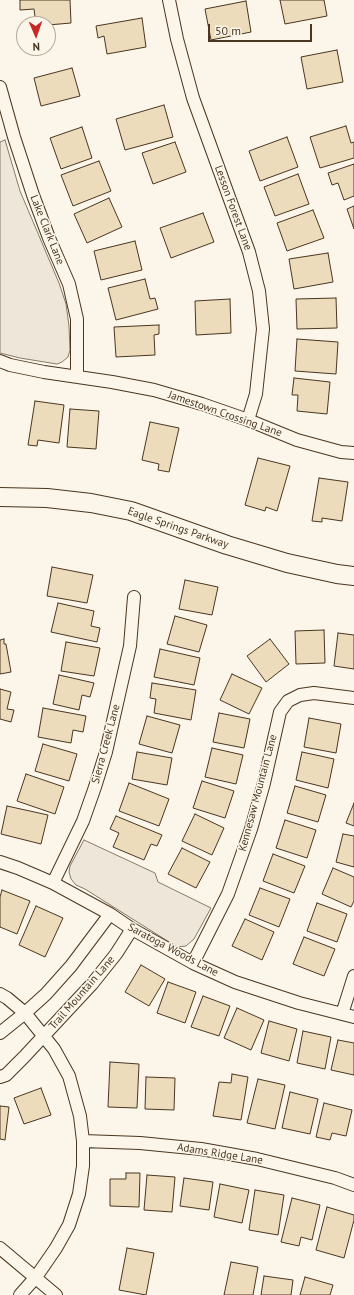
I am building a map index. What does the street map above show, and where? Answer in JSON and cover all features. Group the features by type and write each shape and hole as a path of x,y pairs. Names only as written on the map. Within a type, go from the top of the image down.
{"street":[{"name":"Lesson Forest Lane","path":"170,0 177,39 193,98 249,252 260,291 263,329 256,394 248,420"},
{"name":"Lake Clark Lane","path":"0,87 14,137 33,195 49,238 69,284 77,319 77,377"},
{"name":"Jamestown Crossing Lane","path":"0,361 10,365 44,372 154,390 202,404 298,440 341,452 354,453"},
{"name":"Eagle Springs Parkway","path":"0,497 47,498 91,503 131,511 228,545 287,563 337,574 354,576"},
{"name":"Sierra Creek Lane","path":"53,883 83,821 106,752 130,646 134,597"},
{"name":"Kennesaw Mountain Lane","path":"193,963 228,894 251,829 264,783 280,712 288,701 300,695 314,694 354,698"},
{"name":"Saratoga Woods Lane","path":"0,862 53,883 110,914 132,929 193,963 235,982 299,1003 348,1015"},
{"path":"0,1033 46,994 95,936 110,914"},
{"name":"Trail Mountain Lane","path":"0,1077 6,1074 44,1036 92,984 116,954 132,929"},
{"path":"348,1015 354,976"},
{"path":"0,994 25,1013 54,1049 69,1076 80,1116 83,1141 83,1166 79,1194 69,1225 56,1248 36,1277 20,1295"},
{"name":"Adams Ridge Lane","path":"83,1141 140,1143 200,1149 257,1159 336,1178 354,1185"},
{"path":"0,1248 56,1295"}],"shaded area":[{"path":"5,140 20,191 59,283 66,304 70,350 68,357 57,364 0,353 0,142"},
{"path":"84,840 155,873 158,882 211,908 194,939 186,946 177,947 85,889 76,885 71,879 69,872 70,866"}],"building":[{"path":"20,0 70,0 71,23 56,24 56,16 35,16 34,9 20,10"},
{"path":"280,0 324,0 327,16 285,24"},
{"path":"246,1 251,32 211,40 205,9"},
{"path":"142,18 146,47 107,54 104,36 98,38 96,26"},
{"path":"337,50 343,82 307,89 301,57"},
{"path":"72,68 80,96 41,106 34,78"},
{"path":"164,105 173,137 125,150 116,119"},
{"path":"346,126 351,143 354,142 354,158 320,168 310,137"},
{"path":"82,127 92,158 61,169 50,138"},
{"path":"287,137 298,167 260,181 249,151"},
{"path":"175,142 186,172 153,184 142,153"},
{"path":"99,161 111,191 73,206 61,175"},
{"path":"354,164 354,196 344,200 338,183 332,185 328,173"},
{"path":"298,174 309,204 275,216 264,187"},
{"path":"109,198 122,227 87,243 74,214"},
{"path":"354,206 354,229 347,209"},
{"path":"313,210 324,238 287,251 277,223"},
{"path":"203,213 214,242 171,258 160,228"},
{"path":"135,241 142,270 101,280 94,251"},
{"path":"328,253 333,282 294,289 289,259"},
{"path":"145,279 150,299 155,298 158,309 116,320 108,288"},
{"path":"336,298 337,328 297,329 296,299"},
{"path":"230,299 231,333 196,335 195,301"},
{"path":"159,325 159,334 154,335 155,355 116,357 114,327"},
{"path":"297,339 338,342 336,374 295,371"},
{"path":"294,378 330,382 327,414 297,411 298,395 292,395"},
{"path":"35,401 64,405 59,443 38,440 37,446 28,445"},
{"path":"70,409 99,411 96,449 67,447"},
{"path":"150,422 179,428 169,472 158,470 159,464 142,460"},
{"path":"258,458 290,466 277,511 266,507 265,511 245,505"},
{"path":"319,478 348,482 342,521 322,518 322,522 312,521"},
{"path":"52,567 93,575 87,603 47,596"},
{"path":"185,580 218,587 212,615 179,609"},
{"path":"58,603 94,611 91,626 100,628 97,642 51,632"},
{"path":"175,616 207,625 199,652 167,644"},
{"path":"324,630 325,663 296,664 295,631"},
{"path":"338,633 354,635 354,669 334,666"},
{"path":"4,639 11,672 0,674 0,640"},
{"path":"270,639 289,664 266,682 247,656"},
{"path":"66,642 100,648 94,676 61,671"},
{"path":"160,649 200,658 194,685 154,677"},
{"path":"232,674 262,688 249,714 220,700"},
{"path":"59,675 94,683 90,697 82,695 79,710 53,704"},
{"path":"152,683 196,690 191,720 154,713 156,699 150,698"},
{"path":"0,689 11,692 7,709 14,710 11,722 0,719"},
{"path":"43,708 86,716 83,732 73,730 71,743 38,737"},
{"path":"219,713 250,719 244,748 213,742"},
{"path":"147,716 180,725 172,753 139,744"},
{"path":"309,718 341,724 336,753 304,747"},
{"path":"43,744 77,754 69,781 35,771"},
{"path":"212,748 243,755 236,784 205,777"},
{"path":"137,752 172,758 167,785 132,779"},
{"path":"302,752 334,759 328,788 296,780"},
{"path":"26,774 64,787 55,814 17,801"},
{"path":"202,781 234,791 225,818 193,808"},
{"path":"129,783 169,799 159,826 119,811"},
{"path":"295,786 326,795 318,822 287,813"},
{"path":"354,803 354,826 346,823"},
{"path":"7,806 48,815 41,844 1,834"},
{"path":"195,814 224,828 212,855 182,841"},
{"path":"116,816 162,835 157,846 151,844 144,860 113,847 119,833 110,829"},
{"path":"285,820 316,830 307,858 276,848"},
{"path":"343,834 354,836 354,867 336,862"},
{"path":"182,848 210,862 196,888 168,874"},
{"path":"273,854 305,866 294,893 263,881"},
{"path":"333,868 354,877 354,901 351,907 322,894"},
{"path":"260,888 290,899 279,927 249,915"},
{"path":"2,890 30,901 17,934 0,927 0,897"},
{"path":"317,903 347,914 337,942 307,931"},
{"path":"36,906 63,918 45,957 19,945"},
{"path":"245,919 274,932 262,960 232,946"},
{"path":"304,937 335,949 324,976 293,964"},
{"path":"141,965 165,979 149,1006 125,992"},
{"path":"168,982 196,992 185,1023 157,1013"},
{"path":"203,996 230,1006 219,1036 191,1027"},
{"path":"237,1008 264,1020 251,1050 224,1038"},
{"path":"269,1021 297,1029 289,1061 261,1053"},
{"path":"303,1031 331,1037 325,1069 297,1063"},
{"path":"338,1040 354,1043 354,1075 331,1070"},
{"path":"110,1062 139,1064 137,1108 108,1107"},
{"path":"232,1074 248,1077 241,1120 213,1116 219,1082 231,1083"},
{"path":"146,1077 175,1078 174,1110 145,1109"},
{"path":"258,1079 285,1085 275,1129 247,1123"},
{"path":"41,1088 51,1115 24,1124 14,1098"},
{"path":"290,1092 318,1099 310,1134 282,1128"},
{"path":"324,1103 352,1110 346,1136 332,1133 330,1140 316,1137"},
{"path":"0,1106 9,1107 5,1140 0,1139"},
{"path":"126,1173 140,1173 139,1207 110,1206 110,1179 126,1179"},
{"path":"147,1175 175,1177 172,1212 144,1210"},
{"path":"184,1178 213,1182 209,1210 180,1206"},
{"path":"220,1184 249,1190 242,1223 214,1217"},
{"path":"255,1190 284,1195 278,1235 249,1230"},
{"path":"292,1198 320,1205 312,1240 301,1237 299,1246 281,1242"},
{"path":"327,1207 354,1215 344,1258 316,1250"},
{"path":"127,1248 154,1253 146,1295 119,1290"},
{"path":"231,1262 258,1267 253,1295 224,1295"},
{"path":"264,1276 293,1280 291,1295 261,1295"},
{"path":"305,1277 333,1285 330,1295 300,1295"}]}
